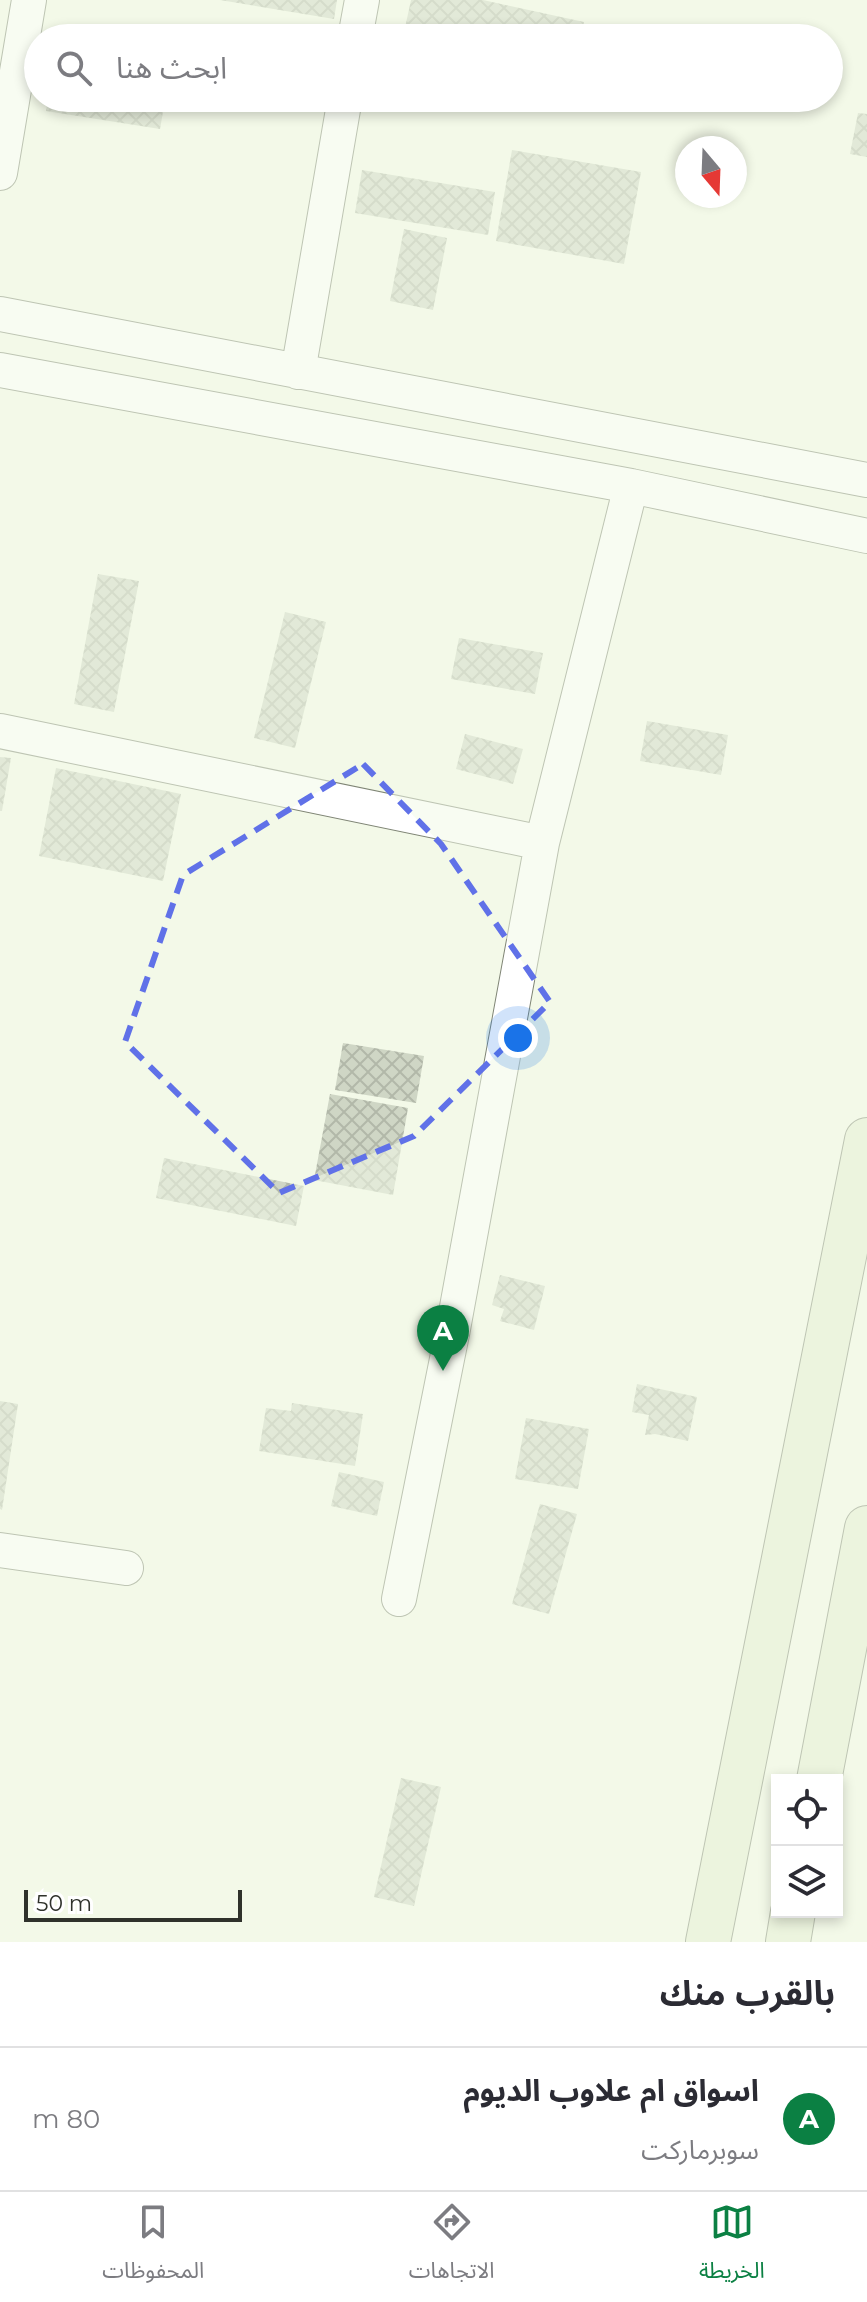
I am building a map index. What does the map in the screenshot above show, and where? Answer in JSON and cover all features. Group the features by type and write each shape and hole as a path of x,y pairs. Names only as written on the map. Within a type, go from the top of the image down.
{"main road":[{"path":"708,1942 867,1140"},
{"path":"820,1774 862,1579 867,1528"},
{"path":"788,1942 792,1918"}],"street":[{"path":"25,24 29,0"},
{"path":"358,24 362,0"},
{"path":"0,173 24,30"},
{"path":"298,372 343,112"},
{"path":"0,314 867,480"},
{"path":"0,370 631,486 867,536"},
{"path":"399,1599 453,1329 542,843 631,486"},
{"path":"0,731 542,843"},
{"path":"0,1550 126,1568"}],"highlighted area":[{"path":"363,764 441,844 550,1002 414,1136 279,1193 125,1042 183,875"}],"building":[{"path":"220,0 337,0 334,19"},
{"path":"411,0 483,0 584,22 584,24 406,24"},
{"path":"52,112 163,112 160,129"},
{"path":"858,113 867,114 867,157 850,154"},
{"path":"512,150 641,172 624,264 496,241"},
{"path":"362,170 495,192 488,235 355,213"},
{"path":"404,229 447,238 433,310 390,301"},
{"path":"98,574 139,581 114,712 74,704"},
{"path":"285,612 326,622 295,748 254,738"},
{"path":"459,638 543,653 535,694 451,679"},
{"path":"647,721 728,735 721,775 640,761"},
{"path":"465,734 523,749 513,784 456,769"},
{"path":"0,757 11,758 2,811 0,811"},
{"path":"56,768 181,794 163,881 39,856"},
{"path":"343,1043 424,1056 416,1103 335,1090"},
{"path":"330,1094 408,1108 393,1195 314,1180"},
{"path":"164,1158 304,1186 296,1226 156,1198"},
{"path":"500,1275 545,1286 534,1330 500,1321 504,1309 492,1305"},
{"path":"637,1384 697,1397 688,1441 645,1435 649,1415 632,1412"},
{"path":"0,1401 18,1404 2,1510 0,1509"},
{"path":"292,1403 363,1414 355,1466 259,1451 266,1408 291,1411"},
{"path":"526,1418 589,1429 578,1489 515,1479"},
{"path":"339,1472 384,1482 377,1516 331,1506"},
{"path":"540,1504 577,1514 549,1614 512,1604"},
{"path":"401,1778 441,1787 414,1906 374,1897"}],"place":[{"name":"اسواق ام علاوب الديوم","path":"443,1371"}]}
